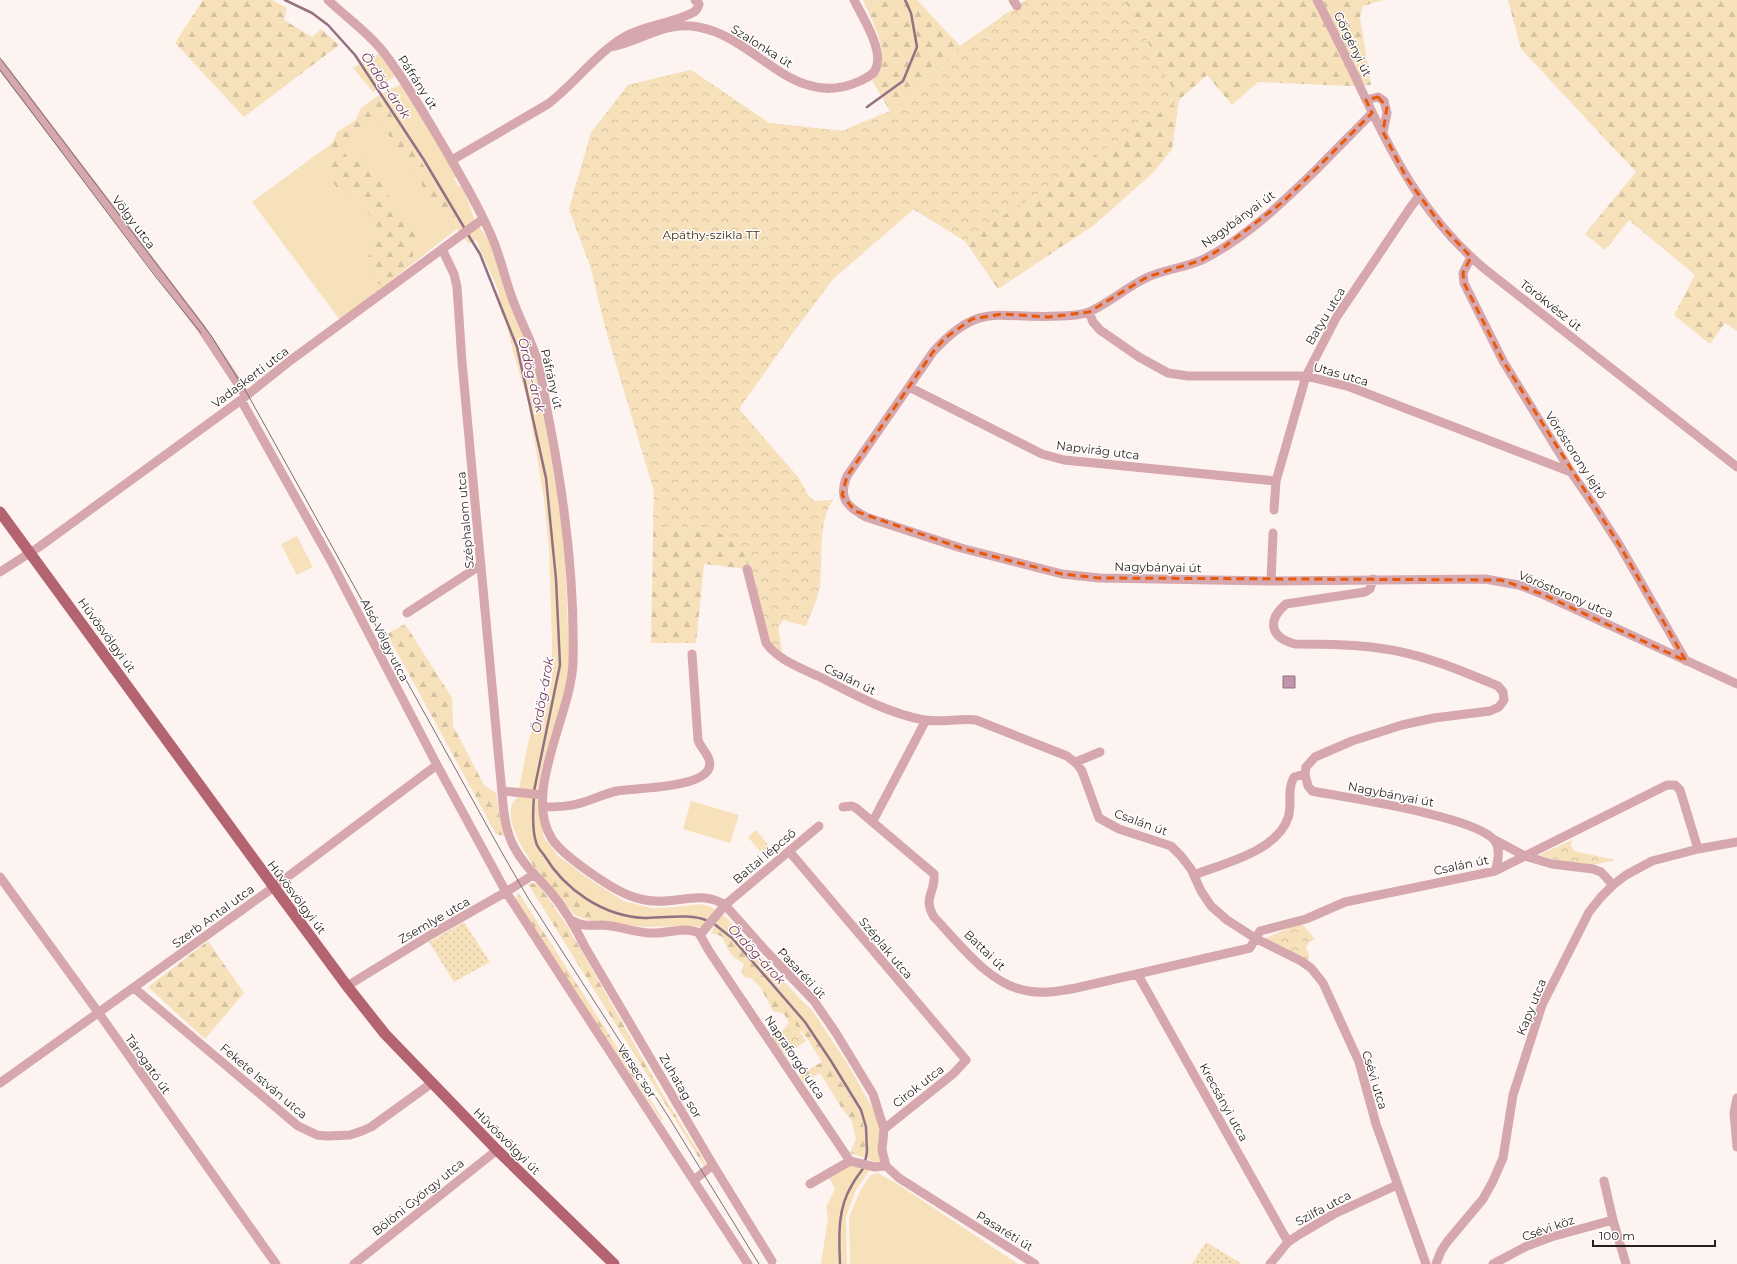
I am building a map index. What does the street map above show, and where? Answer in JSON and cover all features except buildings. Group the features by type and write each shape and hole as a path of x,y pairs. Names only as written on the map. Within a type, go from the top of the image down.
{"main road":[{"name":"Hűvösvölgyi út","path":"0,512 347,986 386,1034 497,1150 614,1264"}],"street":[{"name":"Páfrány út","path":"328,0 379,47 401,76 452,160 480,221 498,251 513,300 537,358 560,479 570,552 573,672 566,704 554,744 543,795"},
{"path":"610,47 639,29 692,13 699,7 699,4 695,0"},
{"name":"Szalonka út","path":"452,160 548,104 561,94 610,47 621,45 656,30 669,27 685,25 700,27 741,44 780,72 807,86 830,88 850,85 870,76 876,68 878,60 871,32 854,0"},
{"name":"Görgényi út","path":"1317,0 1366,100"},
{"name":"Völgy utca","path":"0,64 201,328 244,398"},
{"path":"1366,100 1378,97 1384,101 1387,113 1383,132"},
{"name":"Törökvész út","path":"1366,100 1383,132 1390,150 1406,177 1441,225 1471,257 1737,467"},
{"name":"Nagybányai út","path":"1372,113 1267,216 1224,248 1202,260 1147,277 1089,312 1069,316 1049,317 988,315 972,319 945,338 933,352 847,476 843,484 842,496 847,504 855,511 866,517 961,548 1062,574 1099,578 1271,581 1373,579"},
{"name":"Batyu utca","path":"1274,510 1276,481 1306,376 1336,318 1410,208 1420,196"},
{"name":"Vadaskerti utca","path":"0,572 244,398 291,360 480,221"},
{"name":"Széphalom utca","path":"442,248 454,274 457,287 502,791"},
{"name":"Vöröstorony lejtő","path":"1471,257 1463,273 1464,283 1503,360 1571,472 1620,546 1686,661"},
{"name":"Utas utca","path":"1089,312 1093,322 1100,330 1139,357 1168,373 1188,376 1306,376 1350,387 1571,472"},
{"name":"Napvirág utca","path":"910,387 1042,454 1064,460 1276,481"},
{"name":"Alsó Völgy utca","path":"244,398 437,765 506,892"},
{"path":"1271,581 1273,533"},
{"path":"407,613 481,565"},
{"name":"Csalán út","path":"747,569 766,643 772,650 790,662 868,702 895,712 926,720 976,720 1023,740 1061,753 1076,762 1082,771 1099,818 1118,829 1171,846 1181,856 1194,875 1201,891 1211,906 1227,920 1255,938 1260,931 1306,919 1345,902 1495,871 1667,785 1675,785 1680,790 1698,849"},
{"path":"1194,875 1250,853 1277,837 1286,825 1291,809 1289,793 1290,784 1294,777 1305,774 1306,767 1315,757 1352,741 1409,723 1490,710 1499,707 1504,700 1503,692 1498,686 1447,665 1378,648 1295,644 1286,642 1279,638 1275,632 1274,618 1279,610 1286,604 1365,592 1370,589 1373,579"},
{"name":"Vöröstorony utca","path":"1373,579 1485,579 1507,582 1542,594 1737,684"},
{"path":"543,807 576,805 616,792 663,788 694,779 708,771 710,764 709,760 698,740 692,654"},
{"path":"843,807 852,806 873,821 926,720"},
{"path":"1076,762 1100,752"},
{"name":"Szerb Antal utca","path":"0,1084 98,1012 134,988 274,887 437,765"},
{"name":"Nagybányai út","path":"1305,774 1305,780 1312,791 1427,813 1475,828 1525,856 1552,864 1593,869 1601,872 1613,886"},
{"path":"502,791 543,795"},
{"name":"Zuhatag sor","path":"502,791 510,836 514,847 533,874 549,890 573,921 585,947 713,1165 772,1261"},
{"name":"Pasaréti út","path":"543,795 543,807 548,830 557,845 572,859 626,894 658,902 706,897 718,900 725,905 814,1001 836,1033 873,1094 884,1129 882,1150 886,1166 899,1178 1034,1264"},
{"name":"Battai út","path":"873,821 934,874 935,881 928,903 929,909 934,917 981,966 1001,982 1027,991 1044,992 1076,988 1250,948 1255,938"},
{"name":"Battai lépcső","path":"703,932 725,905 819,826"},
{"path":"1495,840 1498,846 1495,871"},
{"name":"Kapy utca","path":"1436,1264 1441,1251 1447,1242 1483,1199 1494,1181 1502,1158 1513,1095 1542,1006 1589,912 1601,897 1626,875 1652,861 1698,849 1737,842"},
{"name":"Széplak utca","path":"789,851 966,1060"},
{"name":"Zsemlye utca","path":"347,986 432,934 506,892 533,874"},
{"name":"Tárogató út","path":"0,877 98,1012 276,1264"},
{"name":"Versec sor","path":"506,892 748,1264"},
{"path":"573,921 578,925 606,925 642,932 656,933 690,930 703,932"},
{"name":"Napraforgó utca","path":"703,932 709,951 851,1161"},
{"name":"Csévi utca","path":"1255,938 1301,961 1311,968 1323,983 1359,1062 1376,1124 1426,1264"},
{"name":"Krecsányi utca","path":"1138,974 1288,1242"},
{"name":"Fekete István utca","path":"134,988 298,1126 317,1135 350,1135 371,1127 432,1083"},
{"name":"Cirok utca","path":"884,1129 953,1074 966,1060"},
{"path":"1737,1098 1734,1113 1737,1147"},
{"name":"Bölöni György utca","path":"354,1264 497,1150"},
{"path":"810,1184 851,1161 875,1167 886,1166"},
{"path":"694,1180 713,1165"},
{"path":"1604,1180 1613,1220 1626,1264"},
{"name":"Szilfa utca","path":"1270,1264 1288,1242 1334,1214 1397,1185"},
{"name":"Csévi köz","path":"1492,1264 1526,1246 1551,1237 1613,1220"}],"highlighted area":[{"path":"1378,97 1387,107 1383,132 1406,177 1441,225 1471,257 1463,273 1464,283 1503,361 1620,546 1686,661 1542,594 1501,580 1099,578 1062,574 961,548 855,511 842,495 847,476 933,352 945,338 972,319 1002,314 1049,317 1089,312 1147,277 1202,260 1224,247 1284,201 1372,113 1366,100"}],"green space":[{"path":"203,0 272,0 287,8 284,20 312,37 321,29 339,45 244,117 175,43"},
{"name":"Apáthy-szikla TT","path":"863,0 917,0 960,46 1026,0 1384,0 1363,6 1360,17 1371,85 1351,86 1258,82 1232,105 1207,75 1179,100 1172,149 1154,172 1094,225 998,289 965,241 914,209 833,279 794,331 705,362 751,436 769,445 798,477 808,496 818,503 833,500 828,508 823,529 820,585 806,626 783,620 778,628 782,652 747,569 704,564 696,643 651,643 654,491 606,330 591,268 569,209 591,133 628,85 691,70 769,123 842,131 890,111 872,80 879,71 882,62 882,51 876,30"},
{"name":"Apáthy-szikla TT","path":"1026,0 1125,0 1179,100 965,241 913,209 833,279 794,331 739,409 798,477 810,498 815,501 833,500 828,508 823,529 820,585 806,626 783,620 778,628 782,652 771,644 747,569 744,552 723,535 708,527 653,527 654,491 606,330 591,268 569,209 591,133 628,85 691,70 769,123 842,131 891,111 960,47"},
{"path":"1508,0 1737,0 1737,331 1725,323 1710,344 1674,315 1695,275 1629,220 1605,250 1585,234 1636,172 1521,49"},
{"path":"379,53 395,76 373,92 353,68"},
{"path":"401,84 439,144 457,177 454,178 458,186 462,186 474,220 487,237 496,255 534,360 558,491 564,543 570,667 566,692 550,738 542,769 537,800 544,838 558,856 592,881 624,901 651,908 700,904 716,910 702,927 646,927 607,923 607,920 592,916 589,903 558,880 538,851 525,852 512,825 511,809 517,798 530,735 543,710 552,681 549,549 544,499 528,402 507,326 498,304 499,292 476,240 469,244 457,229 454,214 379,95"},
{"path":"379,95 454,214 457,229 453,232 378,119 339,144 351,163 364,155 388,192 390,209 407,228 415,227 420,232 421,237 413,243 413,263 383,286 374,281 365,262 378,240 377,227 355,191 342,193 333,183 328,154 337,132 356,120 361,108"},
{"path":"376,111 453,232 340,320 252,202"},
{"path":"297,536 313,567 297,575 281,544"},
{"path":"405,624 452,698 453,726 484,785 496,793 500,818 505,836 496,834 387,634"},
{"path":"691,801 739,815 730,843 683,829"},
{"path":"756,830 772,849 764,856 748,837"},
{"path":"1572,840 1571,846 1574,851 1615,860 1593,865 1560,861 1539,855"},
{"path":"538,851 558,880 589,903 592,916 607,920 607,923 588,920 575,915 536,870 525,852"},
{"path":"532,883 539,885 568,927 662,1093 706,1164 704,1166 528,884"},
{"path":"518,892 663,1119 661,1120 515,901"},
{"path":"722,915 728,919 801,1000 812,1010 847,1063 873,1109 879,1123 881,1161 878,1163 862,1157 866,1142 861,1113 820,1047 807,1028 722,928 716,924"},
{"path":"464,922 490,962 454,982 429,942"},
{"path":"1301,923 1315,939 1309,942 1306,948 1309,955 1308,963 1269,943 1266,938"},
{"path":"716,924 722,928 807,1028 820,1047 861,1113 866,1142 862,1157 850,1153 856,1139 852,1121 841,1107 820,1073 803,1082 799,1075 822,1062 807,1038 800,1030 784,1042 778,1050 772,1043 773,1033 782,1031 789,1023 784,1014 773,1011 761,988 751,978 746,978 741,971 744,964 732,956 721,936 711,933"},
{"path":"208,941 244,993 205,1039 148,987"},
{"path":"795,1024 806,1041 785,1055 774,1039"},
{"path":"850,1163 871,1168 856,1190 846,1217 847,1264 821,1264 828,1218 826,1207 835,1189 829,1177"},
{"path":"878,1173 896,1183 1018,1264 850,1264 849,1217 860,1191 871,1175"},
{"path":"1206,1242 1242,1264 1192,1264"}],"shaded area":[{"path":"1283,676 1295,676 1295,688 1283,688"}],"waterway":[{"name":"Ördög-árok","path":"285,0 312,13 328,25 355,55 424,160 465,229"},
{"path":"867,107 903,81 917,47 911,13 905,0"},
{"name":"Ördög-árok","path":"467,233 480,254 517,347 546,478 556,579 560,665 534,791"},
{"name":"Ördög-árok","path":"534,796 533,826 537,846 563,879 586,899 614,912 629,916 644,918 677,916 694,917 708,921"},
{"name":"Ördög-árok","path":"713,923 732,938 805,1022 831,1061 861,1110 866,1127 867,1152 865,1162"},
{"name":"Ördög-árok","path":"840,1264 839,1244 841,1213 847,1194 864,1167"}],"tram line":[{"path":"0,58 212,337 248,395 528,898 668,1116 759,1264"},
{"path":"0,70 155,276 201,333"}]}
